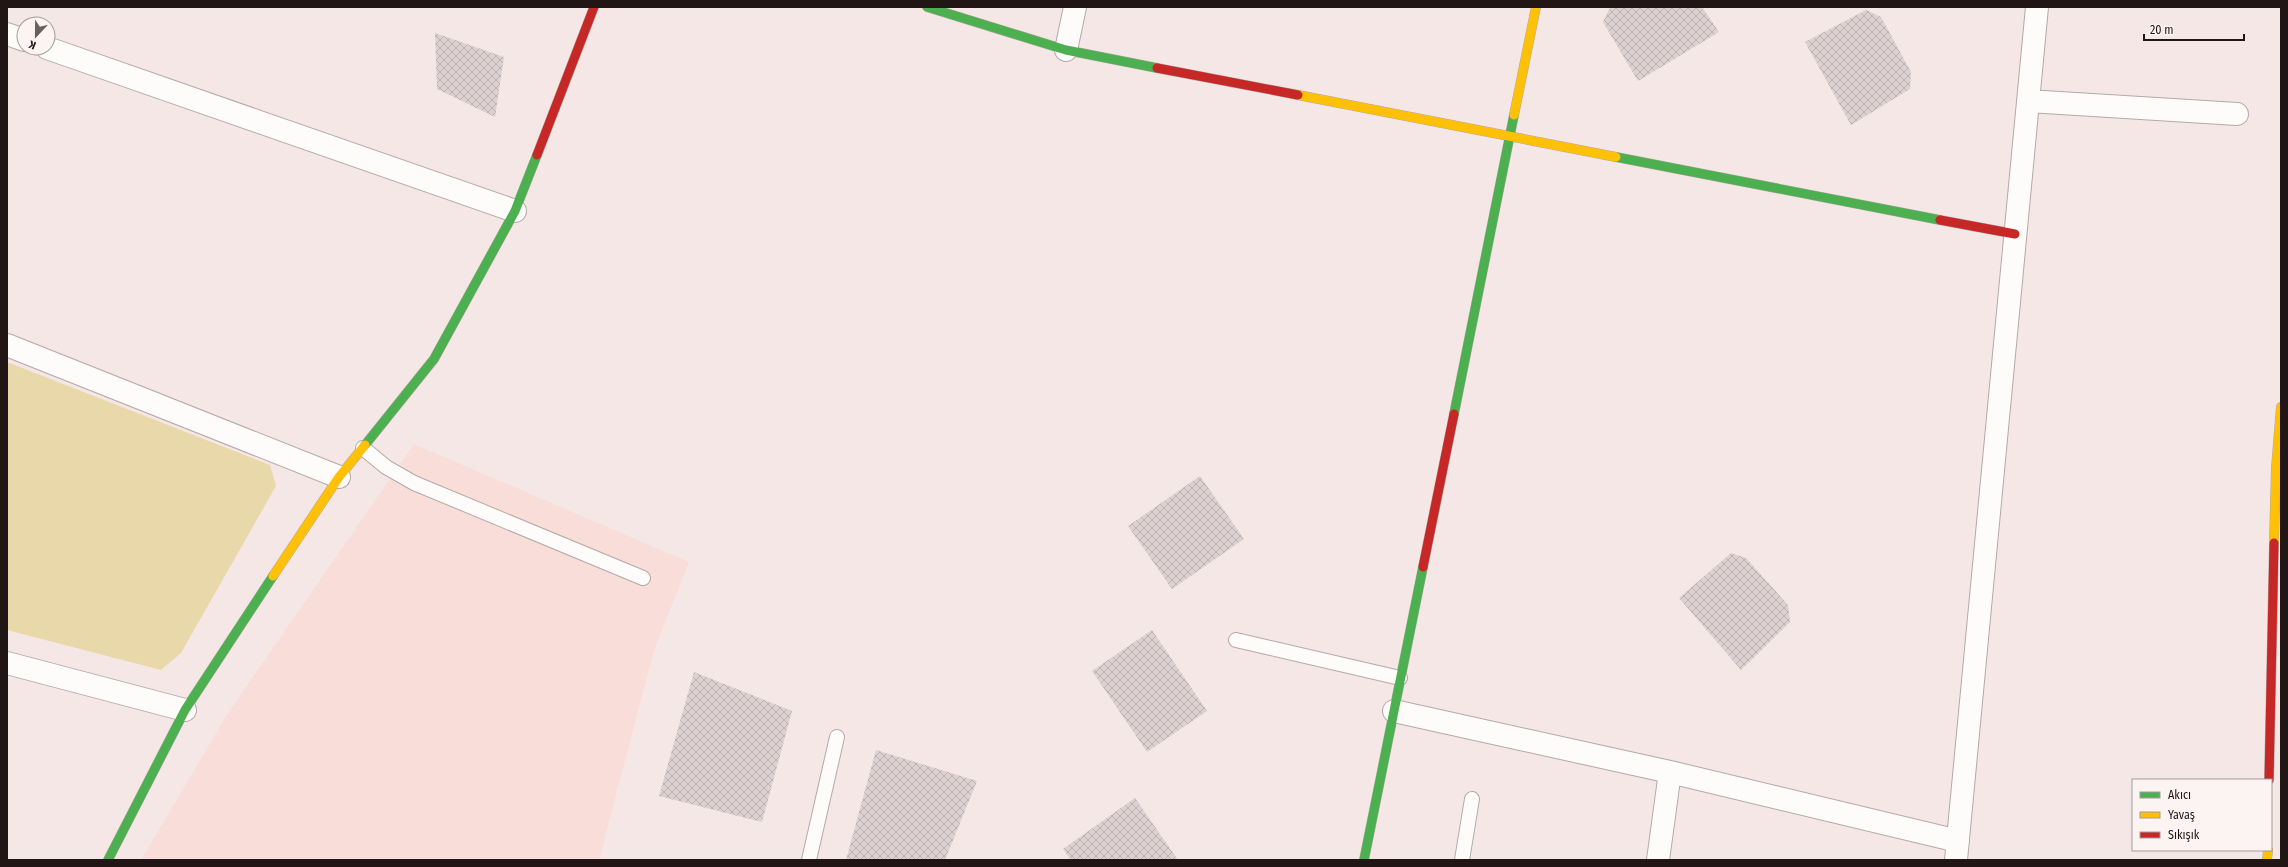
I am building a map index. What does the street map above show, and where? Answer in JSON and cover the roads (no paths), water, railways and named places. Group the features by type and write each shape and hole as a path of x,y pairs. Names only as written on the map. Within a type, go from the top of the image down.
{"street":[{"path":"108,860 185,710 339,477 434,359 515,211 594,7"},
{"path":"927,7 1066,50 1509,134 2016,234"},
{"path":"1066,50 1075,7"},
{"path":"1364,860 1509,134 1536,7"},
{"path":"1394,711 1670,772 1957,850 2016,234 2036,7"},
{"path":"56,51 515,211"},
{"path":"2028,101 2237,114"},
{"path":"7,346 339,477"},
{"path":"2269,779 2281,407"},
{"path":"7,663 185,710"},
{"path":"1658,860 1670,772"}],"lane":[{"path":"362,448 386,467 414,483 643,578"},
{"path":"1236,640 1400,678"},
{"path":"809,860 837,737"},
{"path":"1462,860 1472,799"}]}
